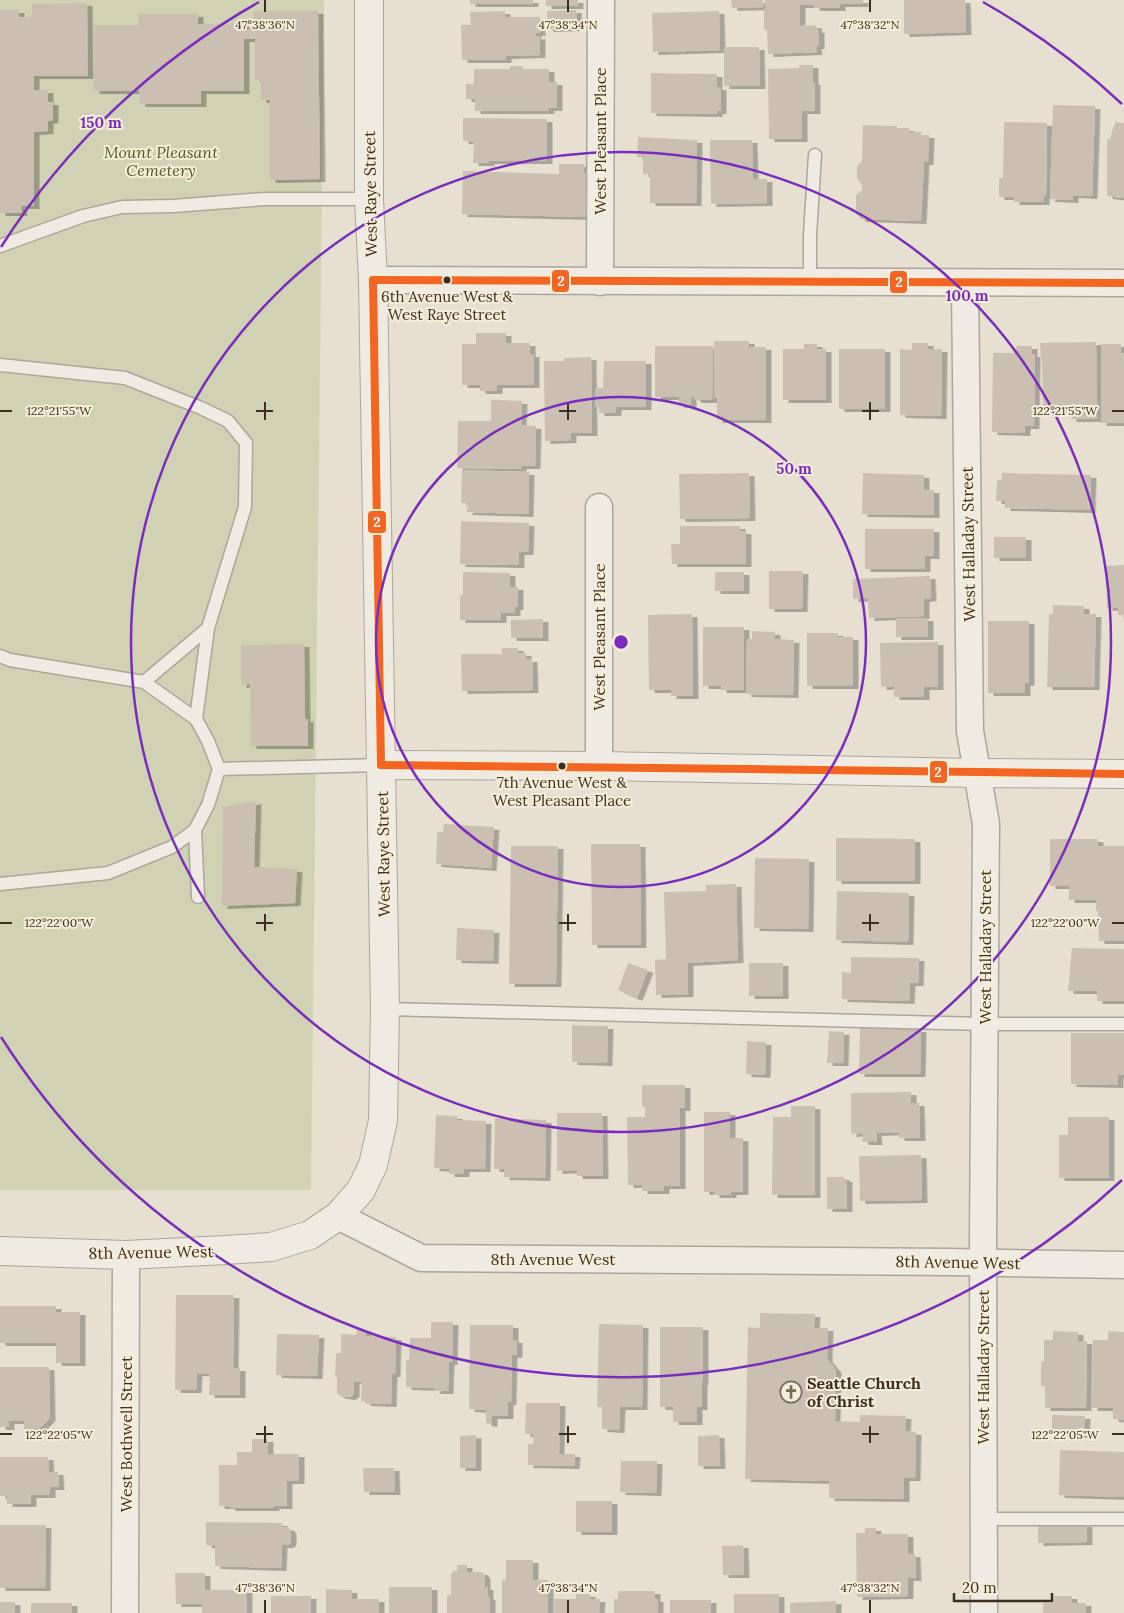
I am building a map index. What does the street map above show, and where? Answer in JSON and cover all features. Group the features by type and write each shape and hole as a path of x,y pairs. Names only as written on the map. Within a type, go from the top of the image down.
{"street":[{"name":"West Raye Street","path":"338,1216 361,1190 373,1165 383,1122 385,1010 373,280 369,199 368,0"},
{"name":"West Pleasant Place","path":"600,282 601,1"},
{"path":"373,280 1124,283"},
{"name":"West Halladay Street","path":"965,283 970,731 986,824 983,1262 984,1613"},
{"name":"West Pleasant Place","path":"599,507 599,766"},
{"path":"381,765 599,766 1124,774"},
{"name":"8th Avenue West","path":"0,1251 126,1255 271,1247 310,1235 338,1216 421,1258 983,1262 1124,1265"},
{"name":"West Bothwell Street","path":"125,1613 126,1255"}],"lane":[{"path":"810,282 810,235 815,155"},
{"path":"0,246 83,216 122,207 173,206 264,199 369,199"},
{"path":"0,365 125,378 201,408 228,421 246,443 245,507 208,628 196,719"},
{"path":"144,682 208,628"},
{"path":"0,656 10,660 144,682 196,719 208,741 218,768 208,805 194,830 172,847 108,873 0,884"},
{"path":"218,768 381,765"},
{"path":"194,830 198,897"},
{"path":"385,1010 985,1024 1124,1024"},
{"path":"983,1519 1124,1519"}],"green space":[{"name":"Mount Pleasant Cemetery","path":"0,0 324,0 311,1190 0,1190"}],"building":[{"path":"470,0 533,0 533,4 470,4"},
{"path":"546,0 578,0 578,6 546,6"},
{"path":"731,0 763,0 764,7 732,8"},
{"path":"765,0 863,0 863,4 840,4 840,8 814,8 814,5 800,5 800,26 816,25 817,30 819,30 819,46 816,46 817,52 768,54 767,30 764,30"},
{"path":"904,0 965,0 966,32 904,34"},
{"path":"87,3 88,76 34,76 34,90 48,90 48,102 53,102 53,120 48,121 48,131 34,132 34,206 21,206 22,213 0,213 0,10 19,10 19,17 32,17 32,4"},
{"path":"576,10 577,28 548,29 547,11"},
{"path":"254,11 318,11 320,179 270,180 270,100 261,100 261,80 255,80 255,39 244,39 244,91 201,91 201,104 140,104 139,91 94,91 93,25 138,25 138,14 198,14 198,24 244,24 244,29 254,29"},
{"path":"505,11 505,17 540,17 540,33 536,33 536,37 540,36 540,55 506,56 506,60 462,60 461,25 471,25 470,12"},
{"path":"719,11 720,50 653,52 652,13"},
{"path":"724,47 759,47 760,86 724,86"},
{"path":"799,65 813,65 815,111 802,111 802,139 769,139 768,69 799,68"},
{"path":"510,66 523,66 523,69 549,69 549,82 557,82 557,108 549,108 549,111 475,111 475,99 466,99 466,84 474,84 474,69 510,69"},
{"path":"651,73 717,74 717,87 721,87 721,111 717,111 717,114 651,113"},
{"path":"1053,105 1095,106 1092,196 1073,195 1073,200 1050,199"},
{"path":"463,118 547,119 547,161 489,161 489,163 473,163 474,142 463,141"},
{"path":"1004,122 1047,123 1046,196 1044,196 1044,202 1014,202 1014,197 999,197 999,178 1003,178"},
{"path":"1115,122 1124,123 1124,198 1107,196 1107,139 1110,139"},
{"path":"863,125 897,126 897,128 909,128 909,132 922,132 921,135 929,135 928,162 924,162 921,221 861,219 856,214 856,195 862,190 862,185 857,178 857,166 862,161"},
{"path":"638,137 697,140 696,203 650,203 650,174 643,174 643,157 637,157"},
{"path":"710,140 752,140 753,179 767,179 767,203 711,204"},
{"path":"559,164 584,164 584,173 589,173 588,217 462,214 463,171 559,174"},
{"path":"476,333 506,333 506,343 530,343 530,354 534,354 534,385 497,385 497,391 480,391 480,385 462,385 462,344 476,344"},
{"path":"714,341 749,341 749,347 766,347 766,420 717,420 717,398 714,398"},
{"path":"1096,342 1097,419 1071,419 1071,410 1043,410 1040,343"},
{"path":"912,343 928,343 928,349 942,349 941,416 900,415 900,349 912,350"},
{"path":"804,344 817,344 817,349 826,349 826,400 783,400 783,349 804,349"},
{"path":"1101,344 1121,344 1121,353 1124,353 1124,423 1101,423"},
{"path":"655,346 713,346 712,400 696,400 694,397 691,397 691,405 679,405 679,397 655,397"},
{"path":"1016,346 1032,346 1032,354 1035,354 1034,426 1025,426 1025,433 992,432 993,353 1016,353"},
{"path":"839,349 885,349 885,409 839,409"},
{"path":"591,357 592,433 571,433 571,440 545,441 544,361 564,361 564,358"},
{"path":"604,361 646,361 646,407 616,407 616,413 599,413 599,407 595,407 596,388 603,388"},
{"path":"491,400 522,401 521,425 536,426 535,466 521,466 521,469 457,468 458,421 491,421"},
{"path":"462,470 529,472 528,514 467,512 468,503 461,503"},
{"path":"749,473 750,518 680,519 679,474"},
{"path":"863,473 924,475 924,490 934,490 934,515 862,514"},
{"path":"1002,473 1091,475 1090,510 1005,508 1005,501 996,501 997,480 1002,480"},
{"path":"461,521 529,523 528,552 519,552 519,565 460,564"},
{"path":"680,526 740,526 740,531 746,531 746,564 672,564 671,544 680,544"},
{"path":"865,529 934,529 934,556 925,556 925,569 865,569"},
{"path":"994,537 1026,537 1026,558 994,558"},
{"path":"1124,565 1124,615 1118,615 1118,608 1107,608 1106,566"},
{"path":"769,571 803,571 802,609 769,609"},
{"path":"463,572 510,573 510,587 518,587 518,607 515,607 515,613 501,613 501,620 460,620 460,595 463,595"},
{"path":"715,572 744,572 744,591 715,591"},
{"path":"930,576 931,598 924,599 924,616 869,618 868,598 853,599 853,579"},
{"path":"1053,605 1084,606 1084,614 1096,614 1094,687 1047,687 1049,614 1053,614"},
{"path":"692,614 693,696 671,696 671,690 649,690 648,615"},
{"path":"896,618 928,618 928,637 896,637"},
{"path":"543,619 543,638 511,638 511,620"},
{"path":"988,621 1029,621 1029,683 1025,683 1025,693 988,693"},
{"path":"703,627 744,627 744,690 721,690 721,686 703,686"},
{"path":"752,631 775,632 775,639 794,640 793,695 746,694 747,639 752,639"},
{"path":"807,633 838,633 838,637 853,637 853,686 807,686"},
{"path":"938,642 938,687 924,687 924,697 894,697 894,686 881,687 880,643"},
{"path":"304,644 305,719 308,719 308,746 251,746 250,684 241,685 241,645"},
{"path":"502,648 518,648 518,653 526,653 526,659 532,659 533,690 462,691 461,654 502,654"},
{"path":"256,801 254,867 297,869 295,903 222,906 223,807"},
{"path":"444,824 494,827 491,868 436,864 437,832 443,832"},
{"path":"836,838 915,839 915,881 836,881"},
{"path":"1050,839 1098,839 1098,846 1124,846 1124,941 1099,941 1096,900 1069,900 1069,886 1050,886"},
{"path":"591,844 640,844 641,945 592,945"},
{"path":"511,846 558,846 556,984 509,984"},
{"path":"755,858 809,859 808,929 754,928"},
{"path":"736,884 738,960 688,963 688,994 656,995 655,960 666,959 664,892 706,891 706,885"},
{"path":"837,891 909,893 908,942 836,940"},
{"path":"457,928 494,930 493,961 456,960"},
{"path":"1072,948 1124,949 1124,1001 1097,1001 1097,991 1068,991"},
{"path":"851,957 919,958 918,983 910,983 909,1001 842,999 842,972 851,973"},
{"path":"628,963 648,970 637,998 618,990"},
{"path":"749,963 783,963 783,996 749,996"},
{"path":"572,1025 608,1026 607,1063 572,1062"},
{"path":"860,1028 921,1029 920,1074 859,1074"},
{"path":"829,1031 844,1032 843,1063 827,1063"},
{"path":"1071,1033 1124,1033 1124,1075 1118,1075 1118,1085 1071,1084"},
{"path":"747,1041 766,1042 765,1075 746,1074"},
{"path":"642,1085 685,1085 685,1108 680,1108 680,1186 664,1186 664,1191 642,1191 642,1185 628,1185 627,1117 645,1117 645,1107 642,1107"},
{"path":"911,1092 911,1103 919,1103 920,1138 899,1138 899,1132 876,1133 877,1142 863,1142 862,1133 851,1134 851,1093"},
{"path":"791,1106 815,1106 815,1195 772,1195 773,1117 791,1117"},
{"path":"704,1112 730,1112 730,1138 743,1138 743,1192 731,1192 731,1195 714,1195 714,1192 704,1192"},
{"path":"557,1113 602,1113 603,1176 577,1176 577,1170 557,1171"},
{"path":"436,1115 457,1116 457,1120 486,1121 485,1169 464,1169 464,1174 449,1174 449,1169 434,1168"},
{"path":"1068,1117 1109,1117 1109,1178 1059,1178 1059,1135 1068,1135"},
{"path":"495,1118 546,1120 545,1178 504,1177 504,1169 494,1169"},
{"path":"921,1155 922,1200 860,1201 859,1156"},
{"path":"827,1177 844,1177 844,1179 847,1179 847,1209 827,1209"},
{"path":"176,1295 234,1295 233,1368 240,1368 240,1395 209,1395 210,1374 197,1373 196,1390 175,1390"},
{"path":"0,1306 56,1306 56,1312 80,1312 80,1363 56,1363 56,1343 0,1343"},
{"name":"Seattle Church of Christ","path":"760,1313 815,1314 814,1328 828,1328 827,1359 836,1370 835,1421 860,1422 860,1415 906,1416 905,1431 916,1432 915,1478 904,1478 904,1499 829,1498 829,1481 745,1479 748,1327 760,1328"},
{"path":"431,1322 453,1322 452,1362 449,1362 448,1391 434,1391 435,1388 406,1387 406,1360 409,1360 410,1338 431,1338"},
{"path":"599,1324 643,1325 642,1407 620,1407 619,1430 602,1429 602,1407 597,1407"},
{"path":"470,1325 513,1325 513,1340 517,1340 517,1355 512,1355 511,1402 508,1402 508,1416 492,1416 492,1424 486,1423 486,1410 469,1409"},
{"path":"660,1327 703,1327 702,1407 697,1407 697,1422 673,1422 673,1407 660,1407"},
{"path":"357,1330 366,1330 366,1336 396,1337 395,1374 392,1374 391,1404 365,1403 365,1401 361,1401 362,1382 354,1381 354,1394 350,1397 337,1394 337,1377 335,1377 336,1353 341,1353 341,1334 356,1335"},
{"path":"1053,1331 1078,1332 1078,1341 1087,1341 1086,1408 1045,1408 1045,1386 1041,1386 1041,1361 1044,1362 1044,1340 1053,1340"},
{"path":"1108,1331 1124,1332 1124,1420 1113,1419 1113,1408 1092,1408 1093,1340 1108,1340"},
{"path":"277,1334 319,1335 317,1376 276,1375"},
{"path":"0,1367 49,1367 50,1418 39,1429 24,1429 24,1421 9,1421 9,1427 0,1427"},
{"path":"526,1403 560,1403 559,1454 575,1454 574,1466 528,1465 528,1444 533,1444 534,1434 525,1434"},
{"path":"1052,1415 1085,1416 1084,1435 1052,1434"},
{"path":"476,1435 476,1468 460,1468 460,1436"},
{"path":"719,1435 720,1466 698,1466 698,1436"},
{"path":"252,1439 268,1439 268,1454 299,1454 299,1481 287,1481 287,1506 274,1506 274,1508 229,1508 230,1506 219,1506 219,1465 237,1465 237,1452 252,1452"},
{"path":"1060,1450 1124,1452 1124,1497 1059,1495"},
{"path":"0,1457 48,1457 49,1472 58,1472 59,1487 50,1487 50,1495 31,1495 31,1504 7,1504 7,1496 0,1496"},
{"path":"621,1461 657,1461 656,1493 620,1492"},
{"path":"363,1468 394,1468 395,1492 364,1492"},
{"path":"576,1501 612,1501 612,1532 576,1532"},
{"path":"206,1522 282,1523 282,1527 289,1528 291,1531 291,1542 288,1545 282,1545 281,1568 215,1566 215,1546 206,1545"},
{"path":"1087,1524 1087,1542 1038,1543 1038,1525"},
{"path":"0,1525 46,1525 45,1588 0,1588"},
{"path":"865,1528 876,1528 876,1534 908,1534 908,1554 915,1554 916,1578 908,1578 908,1596 857,1597 856,1533 865,1533"},
{"path":"743,1545 744,1575 723,1575 722,1546"},
{"path":"506,1560 533,1560 533,1580 548,1580 548,1613 502,1613 502,1580 506,1580"},
{"path":"457,1565 467,1565 467,1572 482,1572 485,1576 485,1587 488,1587 488,1597 490,1597 490,1613 447,1613 447,1595 451,1595 451,1574 453,1571 457,1571"},
{"path":"175,1573 205,1573 205,1590 247,1590 247,1613 202,1613 202,1604 176,1604"},
{"path":"389,1587 432,1587 432,1613 389,1613"},
{"path":"326,1589 352,1590 352,1599 379,1599 379,1613 326,1613"},
{"path":"618,1591 655,1591 655,1599 658,1599 658,1613 614,1613 614,1599 618,1599"},
{"path":"576,1594 590,1594 590,1599 600,1599 599,1613 554,1613 554,1599 576,1599"},
{"path":"734,1594 779,1594 779,1613 734,1613"},
{"path":"271,1596 311,1596 311,1613 271,1613"},
{"path":"1054,1596 1072,1596 1072,1603 1086,1603 1086,1613 1043,1613 1043,1603 1054,1603"},
{"path":"670,1600 711,1600 711,1613 670,1613"},
{"path":"836,1601 836,1613 790,1613 790,1603"},
{"path":"0,1602 15,1602 15,1613 0,1613"},
{"path":"31,1603 72,1603 72,1613 31,1613"}],"transit line":[{"name":"2","path":"373,280 1124,283"},
{"name":"2","path":"373,280 381,765"},
{"name":"2","path":"381,765 1124,774"}],"place":[{"name":"6th Avenue West & West Raye Street","path":"447,280"},
{"name":"7th Avenue West & West Pleasant Place","path":"562,766"},
{"name":"Seattle Church of Christ","path":"791,1392"}]}
